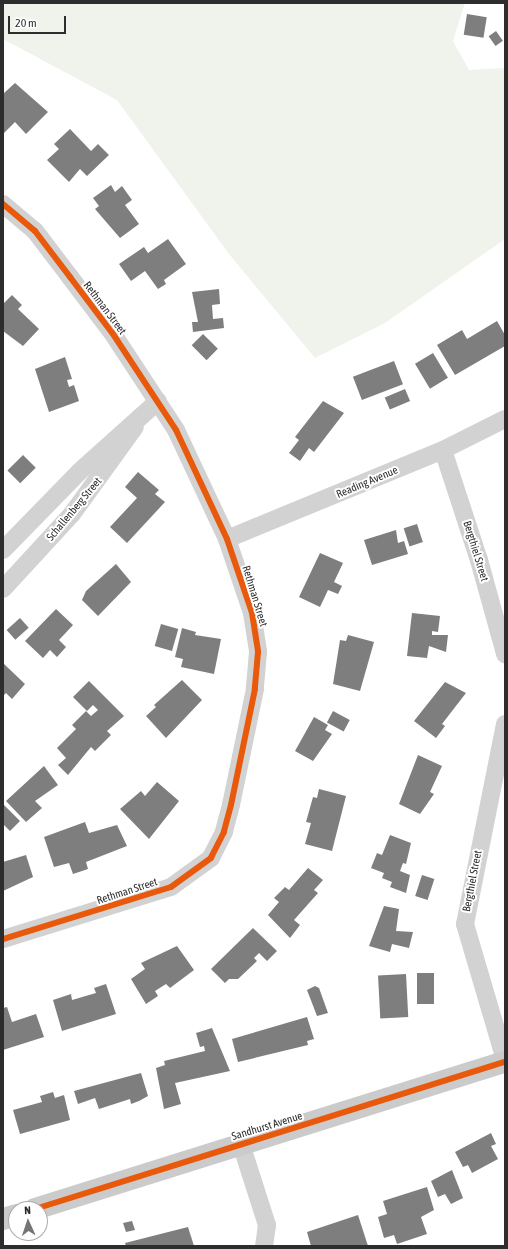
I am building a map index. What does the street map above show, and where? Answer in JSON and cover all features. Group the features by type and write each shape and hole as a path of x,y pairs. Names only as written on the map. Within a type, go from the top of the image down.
{"street":[{"name":"Rethman Street","path":"3,939 171,887 204,866 217,849 231,805 252,709 258,652 252,613 227,539 188,454 158,400 70,277 35,232 6,212"},
{"name":"Schallenberg Street","path":"3,550 79,472 137,423 158,400"},
{"name":"Reading Avenue","path":"227,539 443,450 505,419"},
{"name":"Schallenberg Street","path":"3,589 96,484 137,423"},
{"name":"Bergthiel Street","path":"443,450 479,560 505,654"},
{"name":"Bergthiel Street","path":"505,724 465,924 505,1061"},
{"name":"Sandhurst Avenue","path":"48,1205 505,1061"},
{"path":"241,1144 267,1224 264,1246"}],"shaded area":[{"path":"3,3 465,3 453,41 469,70 505,68 505,239 385,323 315,358 229,254 117,100 3,39"}],"building":[{"path":"467,14 487,17 483,38 464,35"},
{"path":"496,31 503,41 496,46 489,36"},
{"path":"15,83 48,112 26,134 15,122 3,134 3,94"},
{"path":"70,129 91,151 98,144 109,155 87,176 80,169 69,182 47,160 59,149 54,144"},
{"path":"111,185 115,192 122,186 132,200 125,205 139,224 120,238 95,209 99,206 93,198"},
{"path":"168,239 186,264 164,280 166,284 158,289 145,271 131,281 119,264 144,247 148,253"},
{"path":"219,289 220,304 212,305 213,319 223,318 224,328 193,332 192,322 198,322 192,292"},
{"path":"12,295 22,305 18,309 39,329 23,346 3,331 3,304"},
{"path":"497,321 505,335 505,346 455,375 437,345 462,330 467,339"},
{"path":"203,334 218,349 207,360 192,345"},
{"path":"433,353 448,378 430,389 415,364"},
{"path":"65,357 72,379 67,380 69,387 74,385 79,401 49,412 35,369"},
{"path":"394,361 403,384 362,400 353,377"},
{"path":"405,389 410,401 390,410 385,398"},
{"path":"323,401 344,413 314,452 309,448 300,461 289,453 299,440 295,437"},
{"path":"23,455 36,468 20,483 7,471"},
{"path":"138,472 159,490 155,494 165,502 127,543 110,527 137,498 125,487"},
{"path":"417,524 423,542 410,546 404,528"},
{"path":"396,530 398,543 404,541 408,554 372,565 364,540"},
{"path":"320,553 343,563 334,582 342,586 338,594 328,590 320,607 299,597"},
{"path":"116,564 131,582 98,616 82,600 86,591"},
{"path":"56,609 73,625 59,640 66,647 57,657 50,650 43,658 25,641"},
{"path":"412,613 440,616 438,632 432,631 432,635 448,635 446,652 429,646 427,658 407,656"},
{"path":"20,618 29,628 15,640 7,630"},
{"path":"161,624 178,629 172,651 155,646"},
{"path":"182,628 196,632 195,635 221,639 214,674 181,667 183,659 175,657"},
{"path":"348,635 374,642 360,691 333,684 340,640 346,641"},
{"path":"3,663 25,684 12,699 6,693 3,696"},
{"path":"182,680 202,700 166,738 146,716 156,707 154,705"},
{"path":"89,681 124,716 107,731 111,735 95,751 91,747 68,775 58,765 66,758 57,748 76,729 72,725 86,711 91,716 98,710 93,705 87,711 73,697"},
{"path":"445,682 466,693 442,724 445,726 436,738 414,721"},
{"path":"333,711 350,720 344,731 327,722"},
{"path":"314,717 328,725 325,730 332,734 313,761 295,751"},
{"path":"418,755 442,766 430,792 434,794 420,814 399,804"},
{"path":"44,766 58,785 35,801 42,808 26,822 6,801"},
{"path":"157,782 179,801 149,839 120,809 141,791 145,796"},
{"path":"319,789 346,796 332,851 305,844 311,823 306,822 313,797 317,798"},
{"path":"3,804 20,821 10,831 3,824"},
{"path":"85,822 89,833 117,825 127,846 86,862 88,869 73,874 69,863 54,867 44,837"},
{"path":"390,835 411,843 406,864 403,863 400,871 410,875 406,893 390,887 392,882 382,878 384,873 371,868 377,853 382,855"},
{"path":"26,855 33,877 3,891 3,862"},
{"path":"308,868 323,880 314,890 318,893 294,920 300,925 290,938 268,915 279,902 274,898 285,887 289,890"},
{"path":"422,875 434,879 428,900 415,896"},
{"path":"384,906 399,909 396,931 413,932 409,948 392,944 390,952 369,946"},
{"path":"253,928 277,951 267,961 259,953 254,958 257,961 238,979 229,979 225,983 211,969"},
{"path":"177,946 194,970 170,988 166,984 155,991 158,996 146,1004 131,979 145,969 141,963"},
{"path":"417,973 434,973 434,1004 417,1004"},
{"path":"406,974 408,1017 380,1018 378,975"},
{"path":"106,984 116,1014 62,1031 53,1000 71,994 72,1000 96,993 94,988"},
{"path":"315,986 319,988 328,1013 317,1016 307,990"},
{"path":"7,1007 12,1022 36,1014 44,1037 3,1050 3,1008"},
{"path":"307,1017 314,1039 307,1041 308,1045 238,1062 232,1039"},
{"path":"212,1028 230,1071 175,1083 181,1104 164,1109 156,1068 165,1065 164,1061 205,1051 204,1046 200,1047 196,1033"},
{"path":"141,1073 148,1096 139,1101 131,1104 130,1099 99,1109 95,1098 78,1104 74,1091"},
{"path":"53,1092 55,1098 64,1095 70,1120 20,1134 13,1110 42,1102 40,1096"},
{"path":"491,1133 496,1144 491,1146 498,1159 472,1173 468,1165 463,1167 455,1152"},
{"path":"452,1170 463,1198 451,1204 445,1194 438,1197 431,1181"},
{"path":"427,1187 434,1210 421,1217 427,1234 397,1244 394,1235 384,1238 378,1217 387,1214 383,1201"},
{"path":"358,1215 368,1246 311,1246 307,1232"},
{"path":"132,1221 135,1230 126,1232 123,1223"},
{"path":"188,1227 194,1246 126,1246 125,1243"}],"cycle path":[{"path":"3,204 35,231 113,334 176,430 227,539 252,613 258,652 255,689 231,805 224,832 211,858 171,887 3,939"},
{"path":"48,1205 505,1062"}]}
